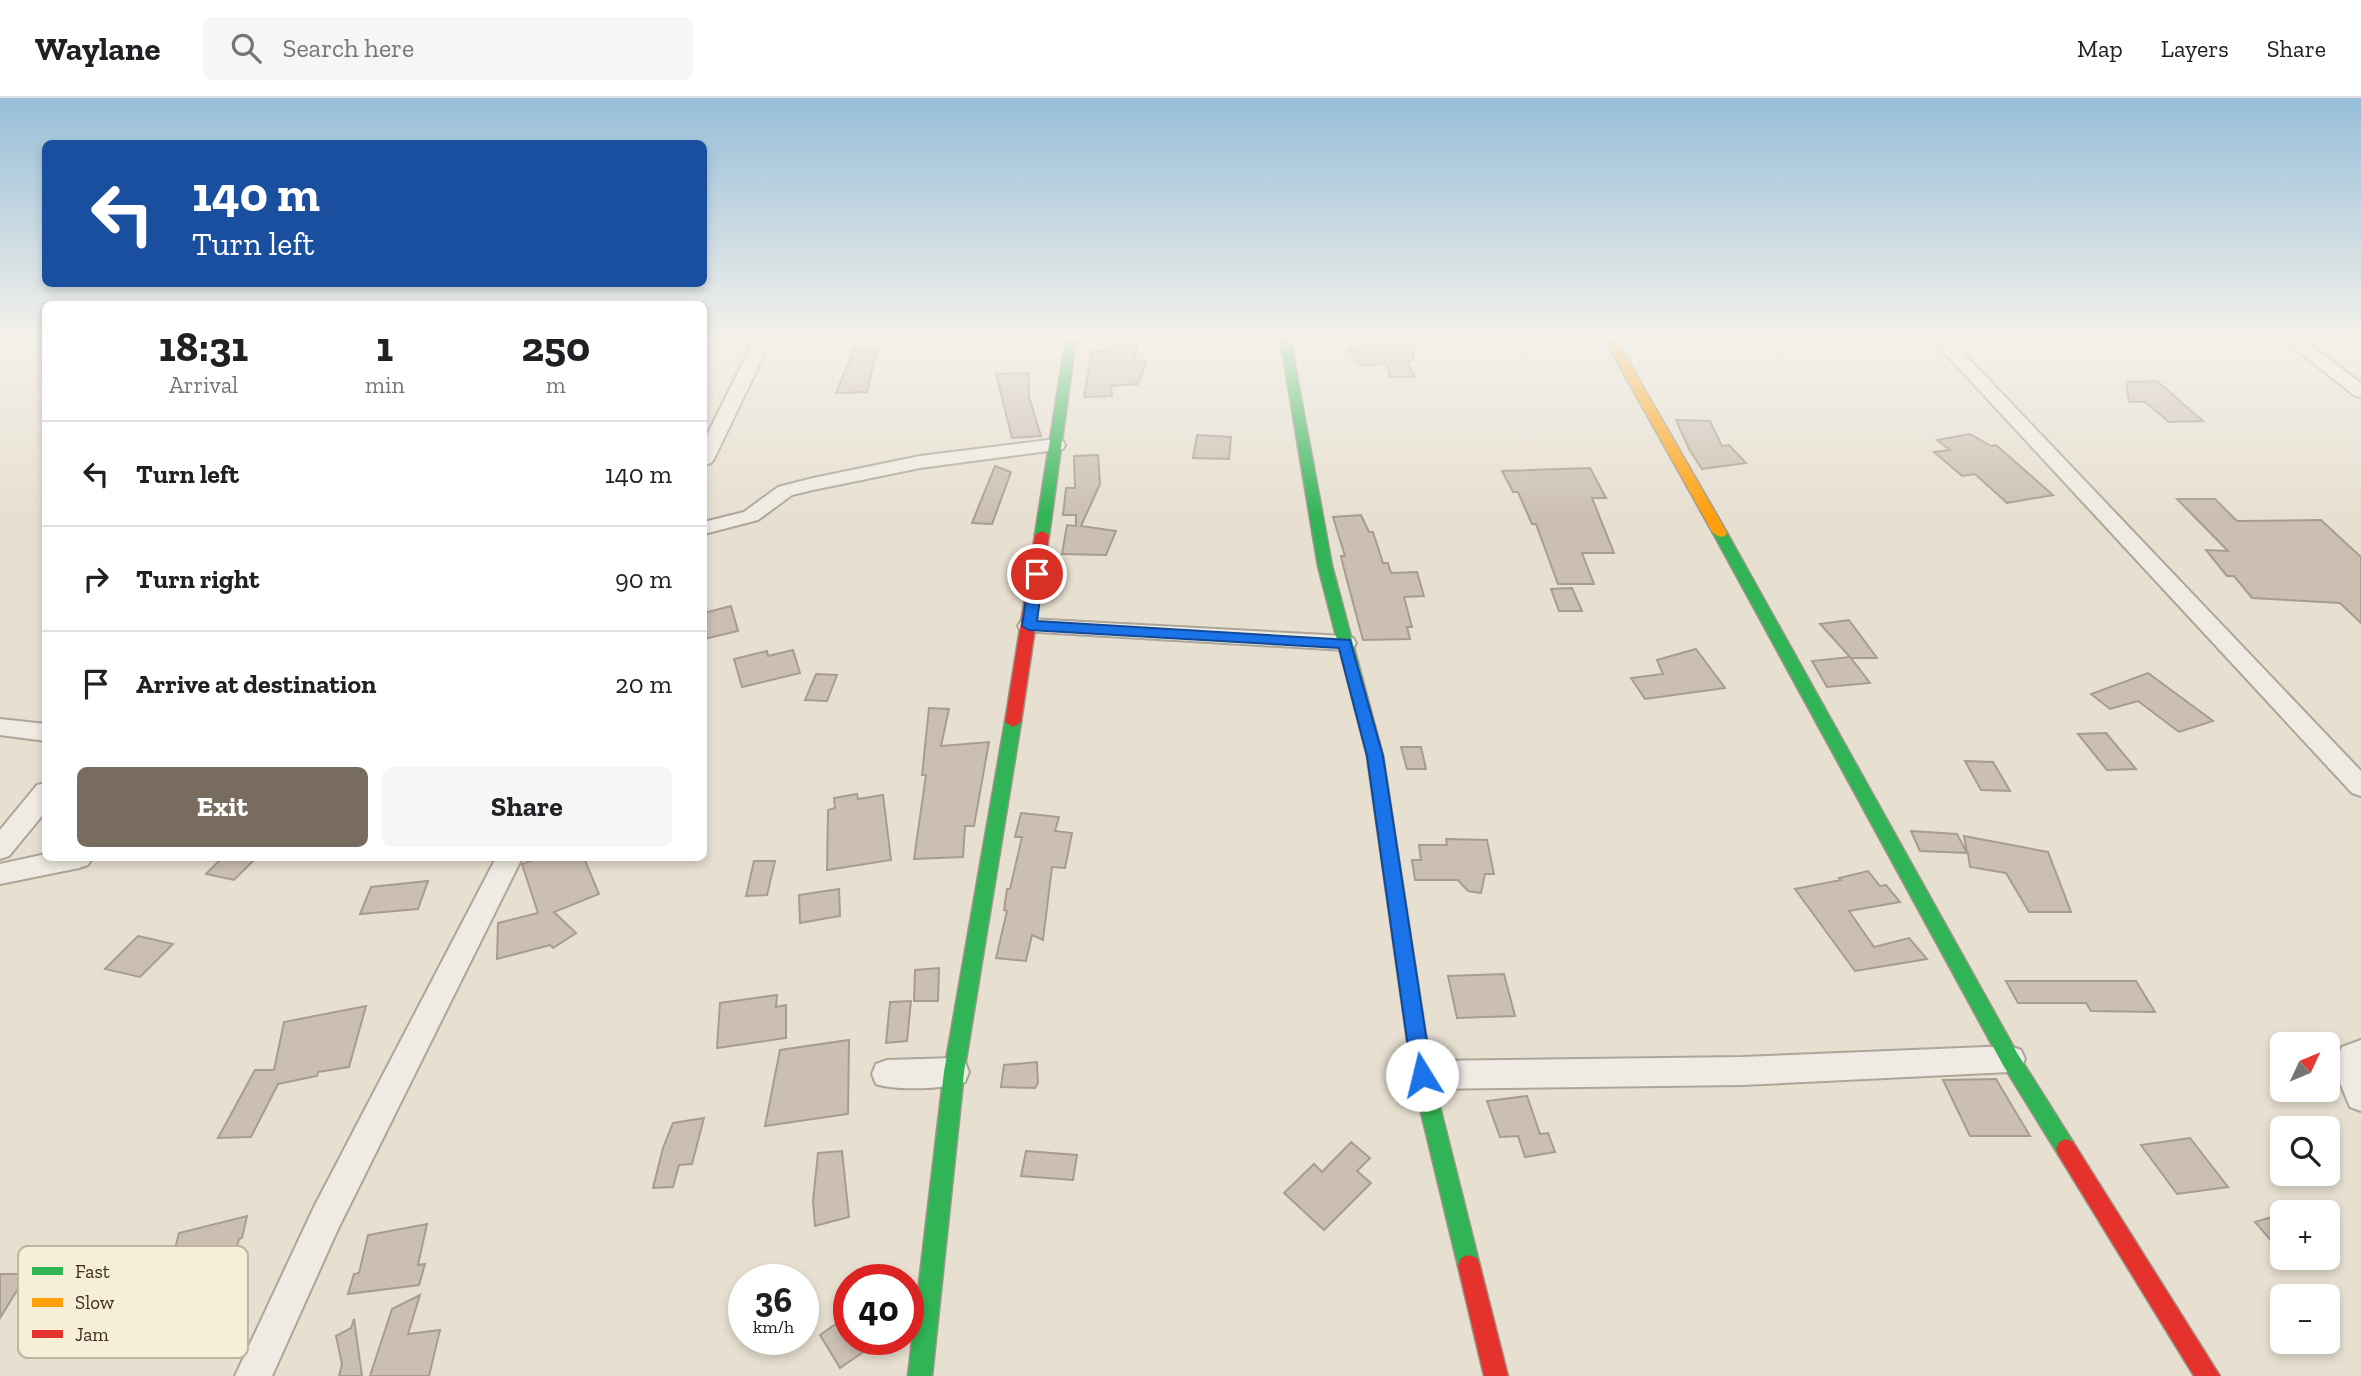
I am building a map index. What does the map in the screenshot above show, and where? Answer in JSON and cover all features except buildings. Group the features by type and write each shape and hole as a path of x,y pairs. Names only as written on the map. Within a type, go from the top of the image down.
{"street":[{"path":"707,453 734,398"},
{"path":"920,1376 954,1072 1029,626 1063,398"},
{"path":"1295,398 1325,566 1375,756 1422,1075 1496,1376"},
{"path":"1643,398 1780,638 2010,1059 2208,1376"},
{"path":"1995,398 2361,786"},
{"path":"707,527 751,516 785,491 814,484 920,462 1056,446"},
{"path":"1029,626 1345,643"},
{"path":"0,727 42,732"},
{"path":"0,849 42,797"},
{"path":"0,874 64,861"},
{"path":"253,1376 326,1218 507,861"},
{"path":"2361,1053 2353,1056 2348,1066 2361,1097"},
{"path":"1422,1075 1742,1071 2010,1059"},
{"path":"887,1074 954,1072"}],"traffic: fast":[{"path":"1042,535 1062,398"},
{"path":"1295,398 1325,566 1375,756 1422,1075 1469,1266"},
{"path":"1720,533 2010,1059 2066,1149"},
{"path":"920,1376 954,1072 1013,722"}],"traffic: slow":[{"path":"1643,398 1720,533"}],"traffic: jam":[{"path":"1013,722 1042,535"},
{"path":"2066,1149 2208,1376"},
{"path":"1469,1266 1496,1376"}],"route":[{"path":"1037,574 1029,626 1345,643 1375,756 1422,1075"}]}
